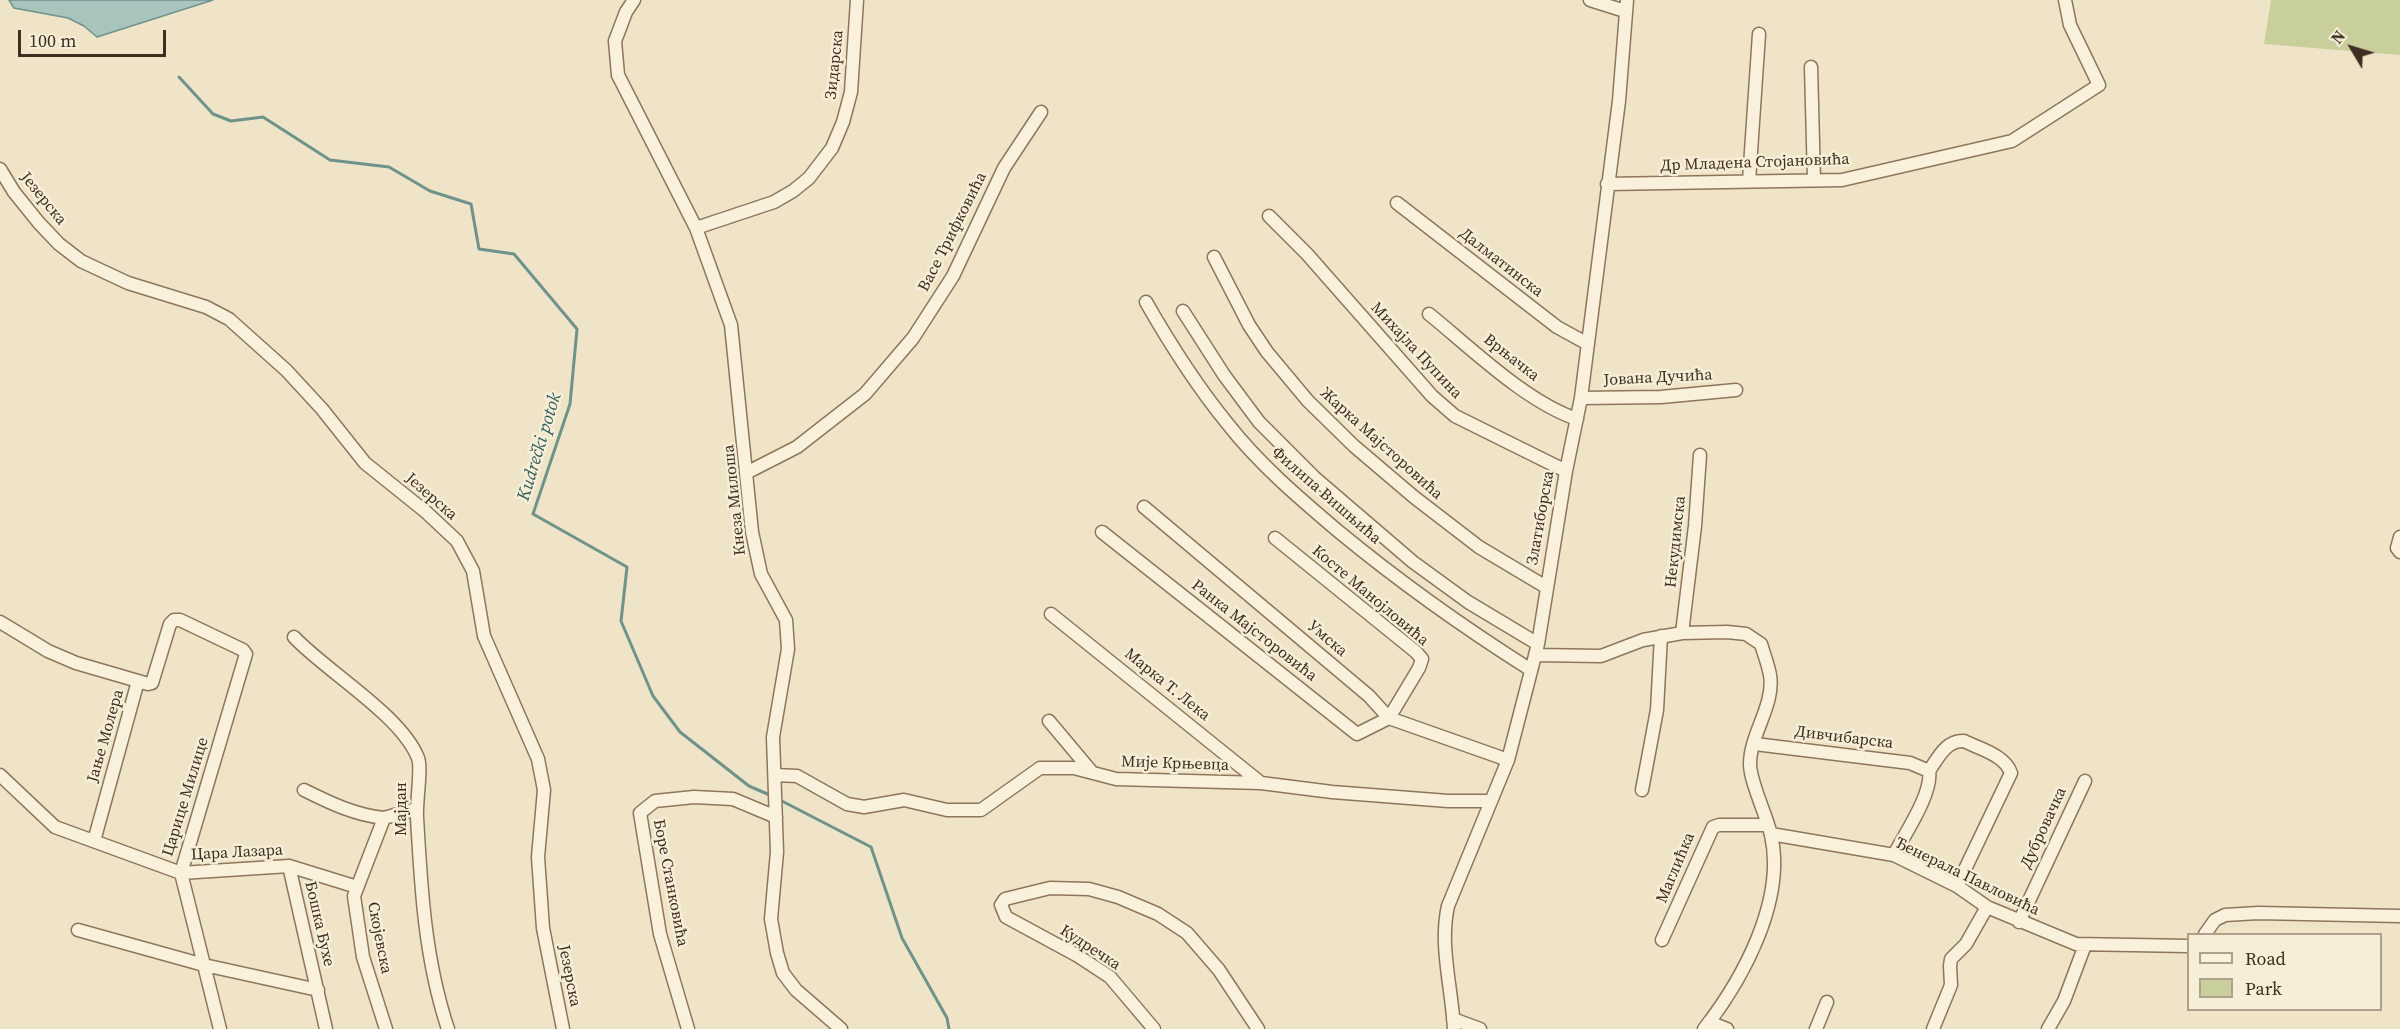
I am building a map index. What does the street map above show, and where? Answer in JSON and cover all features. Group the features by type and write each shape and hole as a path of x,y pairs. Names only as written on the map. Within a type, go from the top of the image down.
{"street":[{"name":"Кнеза Милоша","path":"634,0 626,6 615,42 618,75 696,228 731,325 748,472 752,532 761,574 786,620 788,638 773,737 777,852 771,919 777,953 783,973 796,990 841,1029"},
{"name":"Зидарска","path":"696,228 774,202 793,191 809,178 832,148 843,122 851,92 857,0"},
{"path":"1590,0 1626,6"},
{"name":"Др Младена Стојановића","path":"1607,184 1842,180 2012,141 2099,85 2070,25 2065,0"},
{"name":"Златиборска","path":"1454,1024 1444,921 1489,801 1508,759 1537,649 1566,471 1581,398 1619,101 1626,6"},
{"path":"1749,181 1759,34"},
{"path":"1811,67 1814,180"},
{"name":"Васе Трифковића","path":"748,472 797,447 865,394 913,338 952,276 1004,168 1041,112"},
{"name":"Језерска","path":"0,169 14,192 39,223 59,244 81,261 128,283 207,307 229,319 286,370 322,409 365,463 426,513 456,542 473,571 484,636 538,759 543,790 538,857 543,928 563,1029"},
{"name":"Далматинска","path":"1397,203 1557,327 1588,344"},
{"name":"Михајла Пупина","path":"1269,216 1307,254 1432,396 1455,416 1566,471"},
{"name":"Жарка Мајсторовића","path":"1214,257 1248,325 1267,352 1308,401 1354,446 1414,497 1479,547 1546,587"},
{"name":"Филипа Вишњића","path":"1146,302 1169,342 1214,407 1273,474 1411,591 1531,670"},
{"path":"1183,311 1224,375 1259,422 1316,478 1413,562 1537,649 1601,657 1661,636 1682,633 1746,634 1761,644 1770,676 1766,704 1750,765 1769,829 1774,874 1754,948 1742,975 1707,1026 1727,1029"},
{"name":"Врњачка","path":"1429,314 1538,400 1558,413 1577,419"},
{"name":"Јована Дучића","path":"1581,398 1661,397 1736,390"},
{"name":"Некудимска","path":"1682,633 1695,526 1700,454"},
{"name":"Умска","path":"1144,507 1369,696 1389,718 1508,759"},
{"name":"Ранка Мајсторовића","path":"1102,532 1357,734 1389,718"},
{"path":"2400,537 2397,548 2400,552"},
{"name":"Косте Манојловића","path":"1275,538 1422,659 1389,718"},
{"name":"Марка Т. Лека","path":"1051,614 1261,783"},
{"name":"Царице Милице","path":"138,681 152,683 170,624 174,620 180,620 243,650 246,654 181,873 220,1029"},
{"name":"Јање Молера","path":"0,622 48,651 76,663 138,681 93,841"},
{"path":"1642,790 1657,710 1661,636"},
{"name":"Мајдан","path":"295,639 387,716 408,741 419,760 416,809 422,913 439,1003 447,1029"},
{"path":"1049,721 1091,771"},
{"path":"1894,855 1921,803 1930,779 1929,771 1947,746 1962,741 2003,760 2011,773 1957,886"},
{"name":"Дивчибарска","path":"1755,744 1910,763 1929,771"},
{"name":"Мије Крњевца","path":"775,775 797,776 847,804 864,807 904,800 947,810 981,810 1040,768 1074,768 1116,779 1261,783 1332,792 1448,801 1489,801"},
{"name":"Цара Лазара","path":"0,775 55,827 181,873 289,866 357,887"},
{"name":"Дубровачка","path":"2019,922 2085,781"},
{"path":"304,790 343,809 364,816 384,818 416,809"},
{"name":"Боре Станковића","path":"688,1029 660,934 640,813 655,801 694,797 733,799 776,811"},
{"name":"Скојевска","path":"384,818 354,896 363,957 386,1029"},
{"name":"Маглићка","path":"1662,940 1713,827 1719,825 1769,829"},
{"name":"Ђенерала Павловића","path":"1769,829 1894,855 1957,886 1987,906 2019,922 2076,944 2186,946"},
{"name":"Бошка Бухе","path":"289,866 327,1029"},
{"name":"Кудречка","path":"1154,1029 1110,977 1078,956 1006,917 1001,905 1005,899 1050,888 1089,889 1118,897 1158,914 1187,933 1219,970 1258,1029"},
{"path":"1933,1029 1951,985 1951,959 1972,936 1987,906"},
{"path":"2206,933 2215,920 2225,915 2258,913 2400,916"},
{"name":"Бошка Бухе","path":"78,930 204,965 318,990"},
{"path":"2048,1029 2064,1001 2085,945"},
{"path":"1816,1029 1827,1002"},
{"path":"1454,1024 1480,1029"}],"green space":[{"path":"2271,0 2400,0 2400,55 2264,44"}],"water":[{"path":"9,0 213,0 97,37 84,26 68,18 14,8"}],"waterway":[{"name":"Kudrečki potok","path":"179,77 213,114 231,121 263,117 330,160 389,167 430,191 471,204 479,249 514,254 577,329 570,404 533,514 627,567 621,621 653,696 680,732 749,786 772,796"},
{"name":"Kudrečki potok","path":"778,799 871,847 902,938 947,1018 949,1029"}]}
